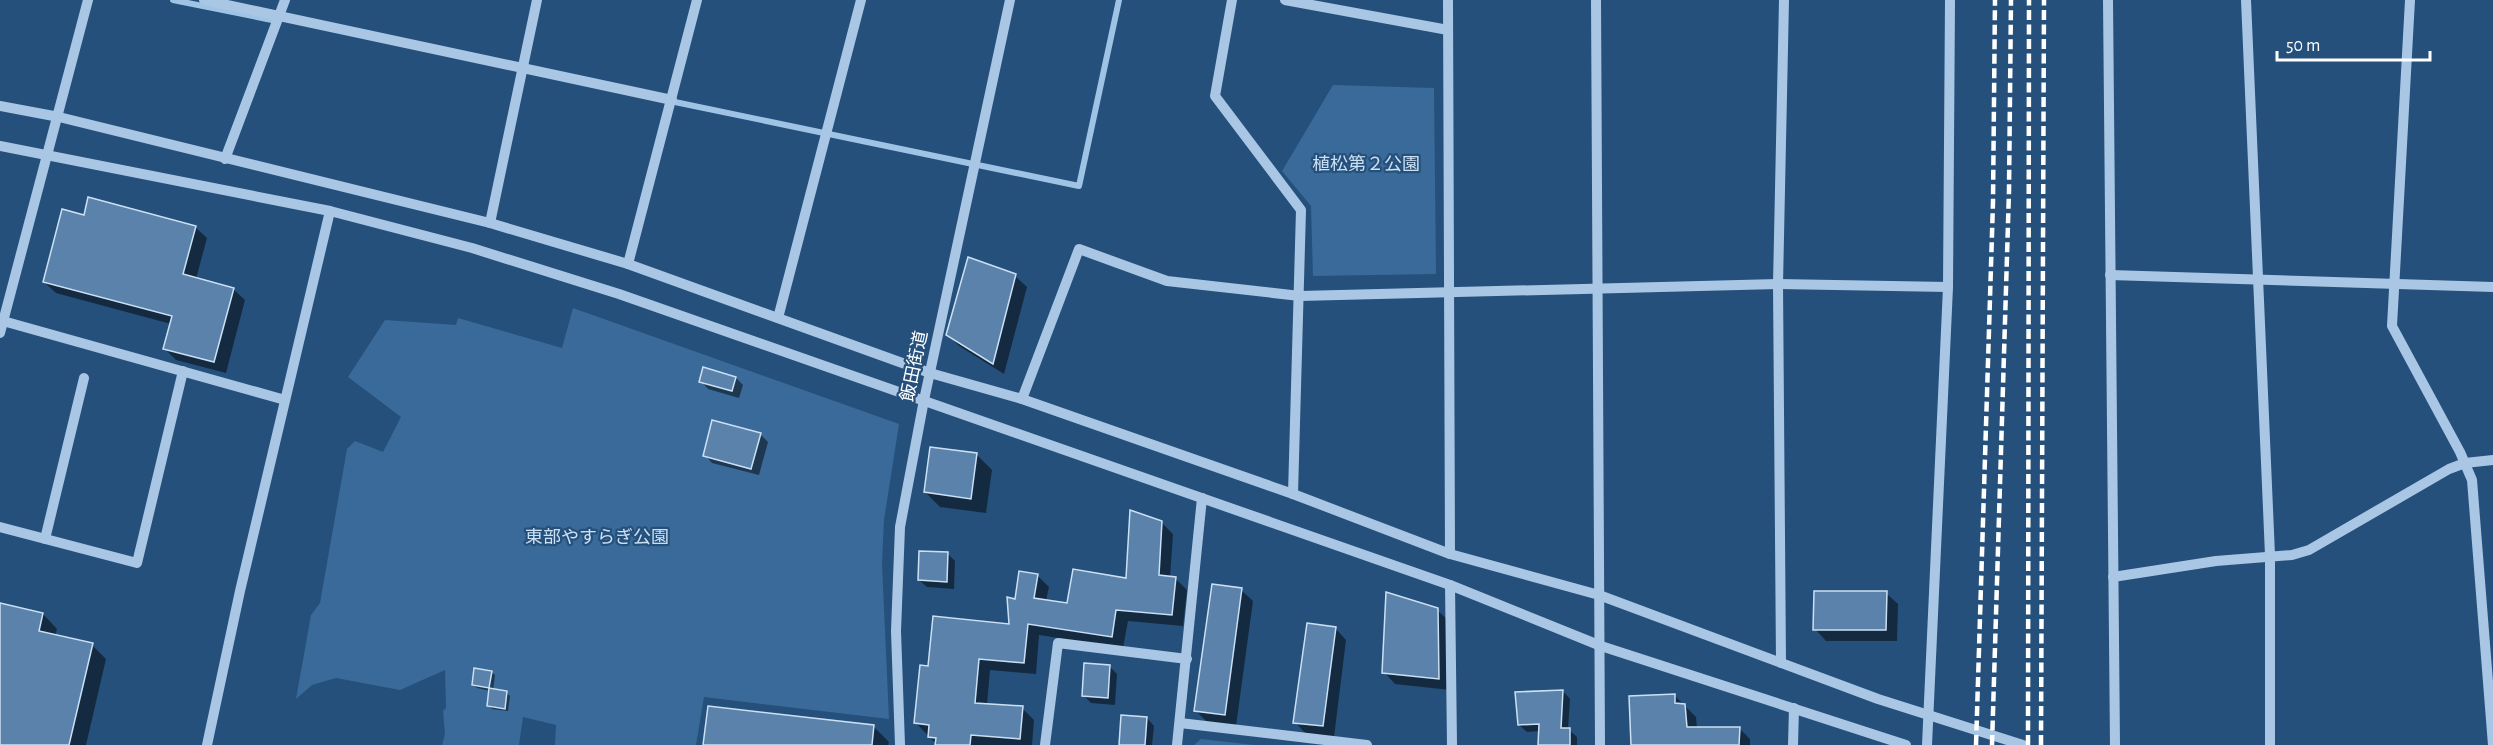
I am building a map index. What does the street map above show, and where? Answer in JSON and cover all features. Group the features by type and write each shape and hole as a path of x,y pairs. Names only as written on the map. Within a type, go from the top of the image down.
{"street":[{"path":"88,0 2,327 183,371 285,400"},
{"path":"204,0 524,66 672,100"},
{"path":"225,159 285,0"},
{"path":"490,223 537,0"},
{"path":"628,264 697,0"},
{"path":"778,318 861,0"},
{"name":"飯田街道","path":"900,745 896,631 900,527 924,400 1010,0"},
{"path":"1232,0 1215,96 1301,210 1293,494"},
{"path":"1285,0 1448,30"},
{"path":"1448,0 1450,554"},
{"path":"1596,0 1600,745"},
{"path":"1781,663 1778,284 1784,0"},
{"path":"1927,745 1948,287 1950,0"},
{"path":"2108,0 2115,745"},
{"path":"2246,0 2260,279 2270,555 2270,745"},
{"path":"2410,0 2392,326 2472,480 2493,745"},
{"path":"0,106 59,117 490,223 628,264 930,373 1022,399 1293,494 1450,554 1599,595 1781,663 2023,745"},
{"path":"0,146 330,212 472,248 619,294 1449,585 1601,646 1906,745"},
{"path":"207,745 330,212"},
{"path":"1022,399 1078,249 1167,281 1300,296 1778,284 1948,287"},
{"path":"2110,275 2493,287"},
{"path":"0,527 137,563 183,371"},
{"path":"45,539 84,378"},
{"path":"2113,577 2270,555 2292,555 2318,546 2449,469 2493,460"},
{"path":"1178,745 1202,498"},
{"path":"1449,585 1452,745"},
{"path":"1045,745 1058,643 1187,659"},
{"path":"1793,745 1794,708"},
{"path":"1180,723 1367,745"}],"green space":[{"name":"植松第２公園","path":"1333,85 1434,88 1436,274 1313,276 1311,206 1282,171"},
{"name":"東部やすらぎ公園","path":"573,308 899,424 884,520 882,564 889,719 704,697 696,745 555,745 556,725 523,717 519,745 442,745 445,734 443,711 446,708 445,670 400,690 336,678 312,685 296,699 311,615 320,603 347,449 355,441 383,452 401,417 348,377 385,320 456,325 458,318 562,348"},
{"path":"1201,739 1254,745 1194,745"}],"building":[{"path":"88,197 196,226 183,274 234,288 214,362 163,349 172,316 43,282 62,209 84,215"},
{"path":"968,257 1016,274 993,364 946,335"},
{"path":"703,367 736,377 732,391 699,382"},
{"path":"712,420 761,433 751,469 703,456"},
{"path":"930,447 977,453 971,499 924,492"},
{"path":"1130,510 1162,521 1159,575 1176,577 1172,615 1116,610 1112,637 1028,624 1024,663 979,659 975,703 1023,706 1020,739 971,735 970,745 935,745 936,738 928,737 929,725 914,723 920,665 928,666 933,616 1009,624 1007,597 1015,599 1019,571 1038,574 1034,598 1067,603 1073,569 1126,578"},
{"path":"919,551 948,552 947,582 918,580"},
{"path":"1212,584 1242,588 1225,715 1194,711"},
{"path":"1814,591 1887,591 1886,630 1813,630"},
{"path":"1386,592 1438,608 1439,679 1382,673"},
{"path":"0,603 43,613 39,631 93,643 69,745 0,745"},
{"path":"1307,623 1336,627 1323,726 1293,723"},
{"path":"1084,663 1110,665 1108,698 1082,696"},
{"path":"474,668 492,671 489,688 472,685"},
{"path":"489,688 507,691 505,709 487,706"},
{"path":"1563,690 1561,728 1570,728 1570,745 1538,745 1539,724 1518,725 1515,692"},
{"path":"1675,694 1675,703 1685,704 1687,727 1740,727 1739,745 1631,745 1629,696"},
{"path":"708,706 874,725 872,745 703,745"},
{"path":"1121,715 1147,717 1145,745 1119,745"}],"waterway":[{"path":"173,0 277,21"},
{"path":"670,101 1079,186 1119,0"}],"railway":[{"path":"1976,745 1993,202 1995,0"},
{"path":"1992,745 2009,191 2011,0"},
{"path":"2028,745 2029,0"},
{"path":"2041,745 2044,0"}]}
